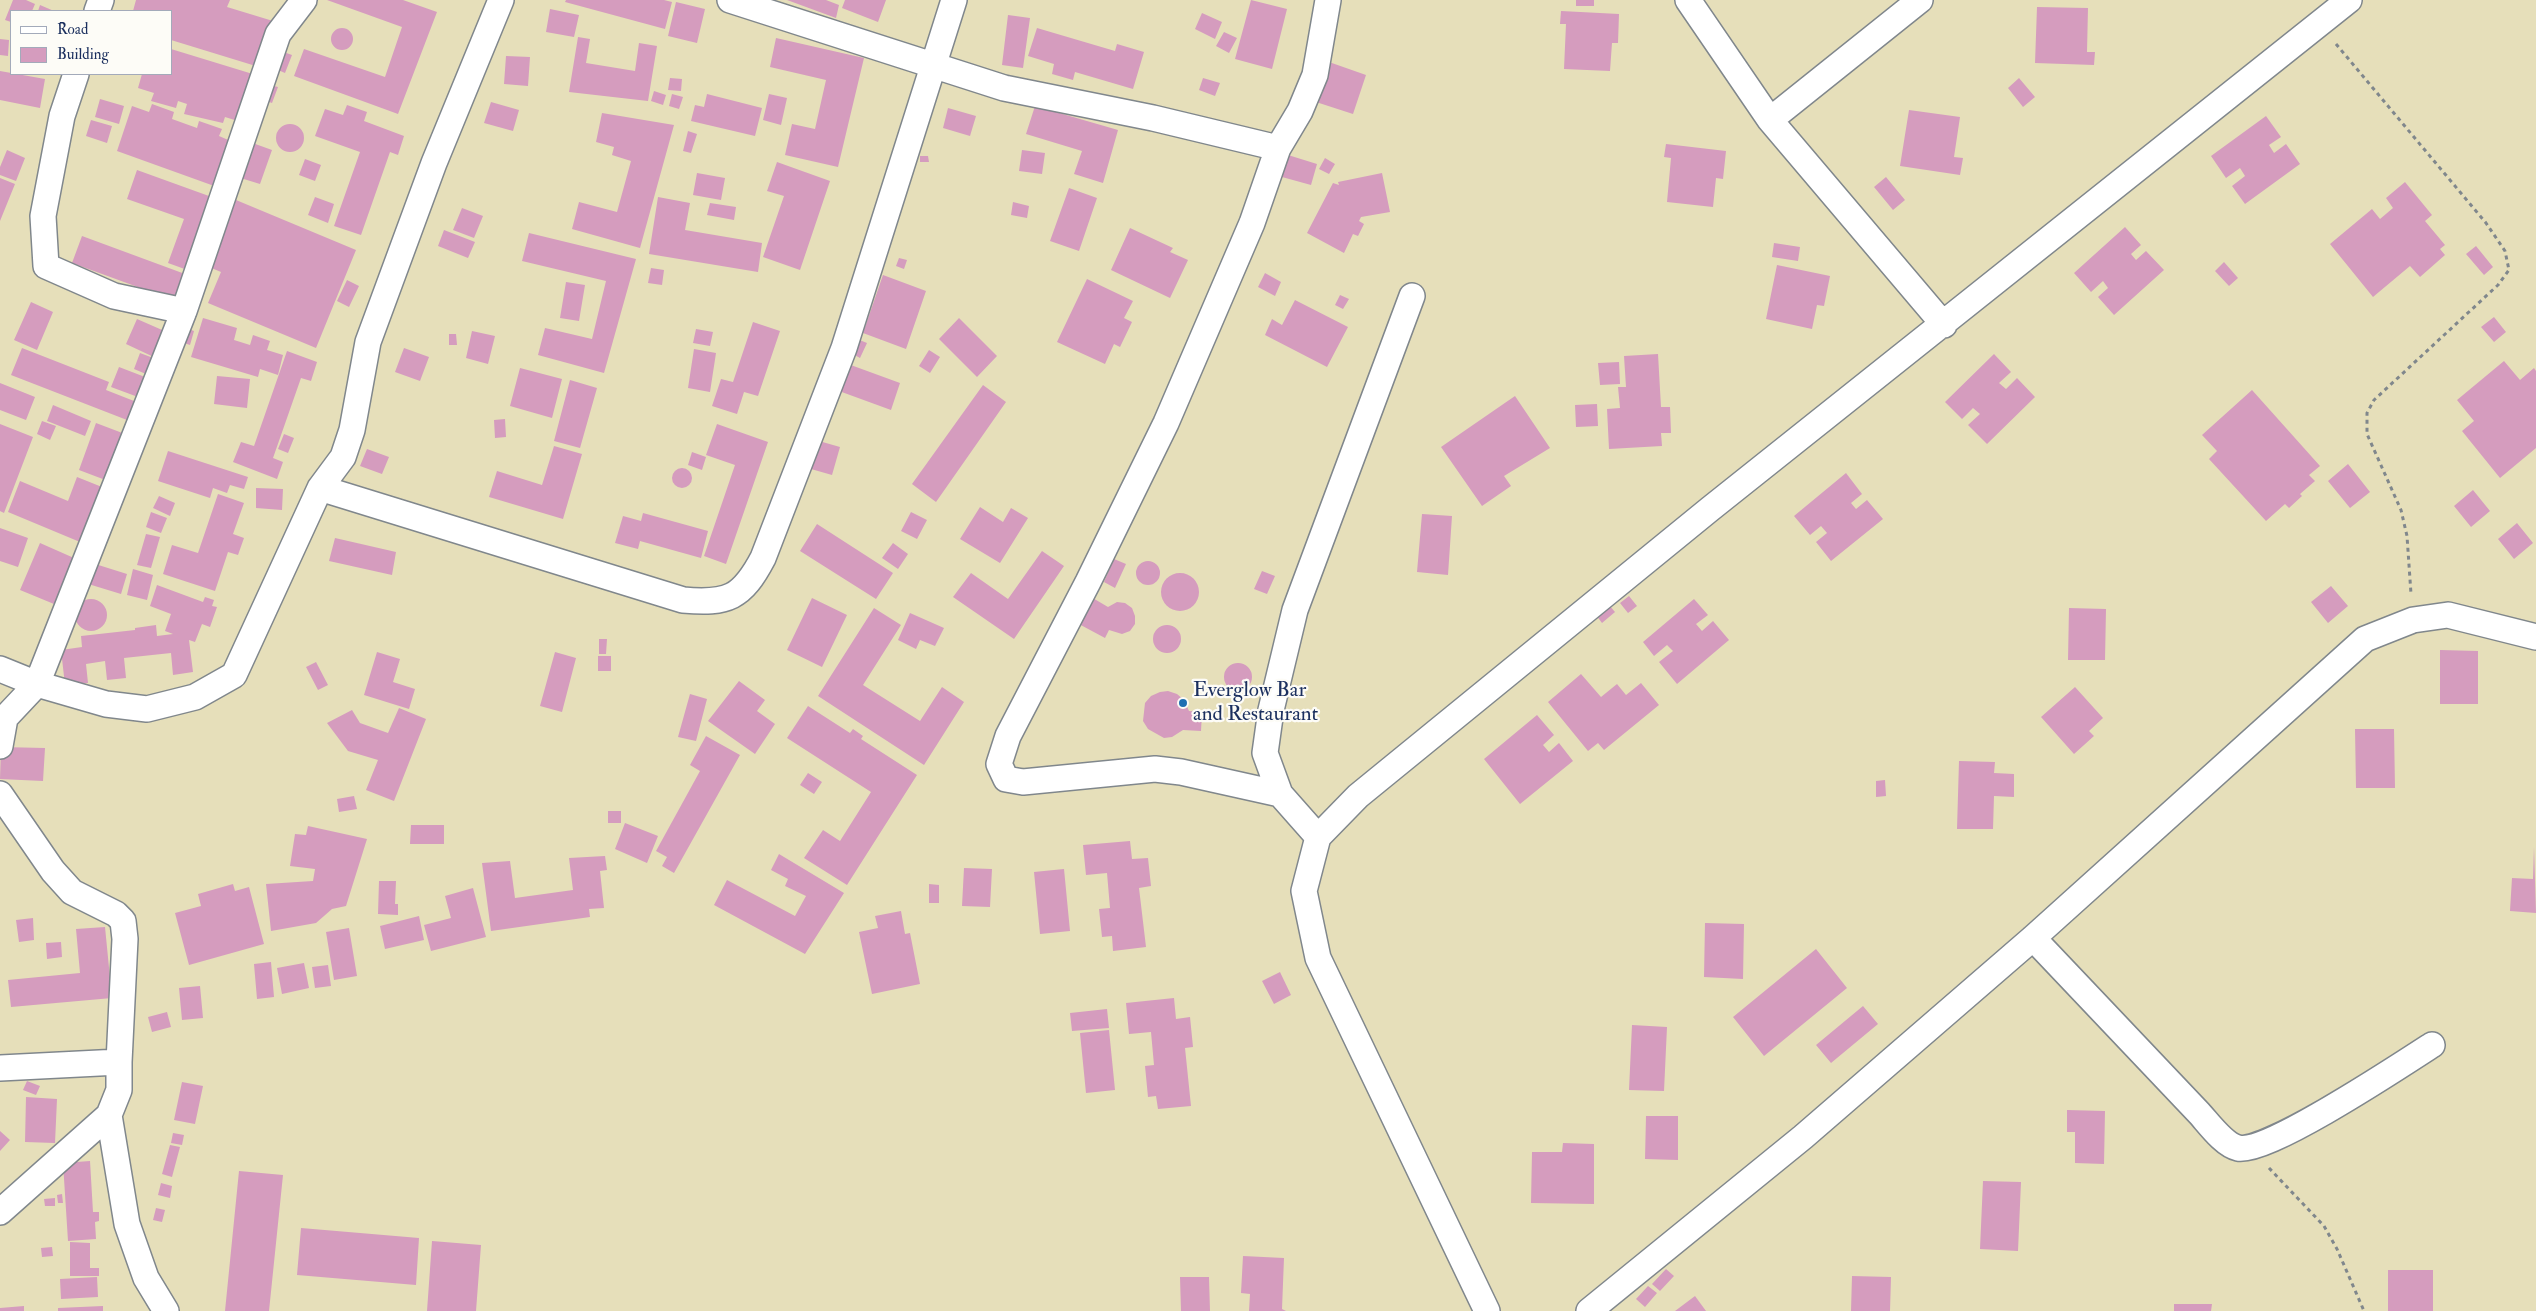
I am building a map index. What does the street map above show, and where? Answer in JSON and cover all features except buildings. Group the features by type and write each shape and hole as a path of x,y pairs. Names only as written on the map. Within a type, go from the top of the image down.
{"street":[{"path":"0,746 5,718 37,684 184,311 278,34 304,0"},
{"path":"0,669 37,684 106,704 147,709 195,697 234,675 320,488 343,457 352,430 368,342 434,163 486,32 501,0"},
{"path":"730,0 931,67 1004,88 1153,118 1278,148"},
{"path":"320,488 683,600 709,603 737,594 751,582 763,558 844,348 931,67 954,0"},
{"path":"1280,794 1155,768 1023,782 1006,778 1000,764 1008,736 1088,582 1166,423 1252,223 1278,148 1300,111 1315,75 1328,0"},
{"path":"1688,0 1770,120 1944,325"},
{"path":"1770,120 1920,0"},
{"path":"1487,1311 1318,958 1304,891 1318,836 1358,796 1710,509 1944,325 2349,0"},
{"path":"76,75 62,116 43,216 46,266 114,296 184,311"},
{"path":"1318,836 1280,794 1266,753 1271,710 1295,610 1412,296"},
{"path":"1589,1311 1803,1137 2033,938 2366,639 2413,620 2448,615 2535,638"},
{"path":"0,794 53,871 72,892 116,914 123,921 125,939 118,1062 119,1090 109,1115 0,1212"},
{"path":"2033,938 2225,1140 2236,1148 2251,1149 2346,1100 2432,1045"},
{"path":"0,1068 118,1062"},
{"path":"109,1115 127,1224 146,1278 166,1311"}],"path":[{"path":"2320,24 2486,223 2505,251 2509,270 2498,286 2374,400 2367,413 2368,434 2401,510 2406,536 2413,620"},
{"path":"2251,1149 2324,1226 2337,1249 2364,1311"}],"place":[{"name":"Everglow Bar and Restaurant","path":"1183,703"}]}
